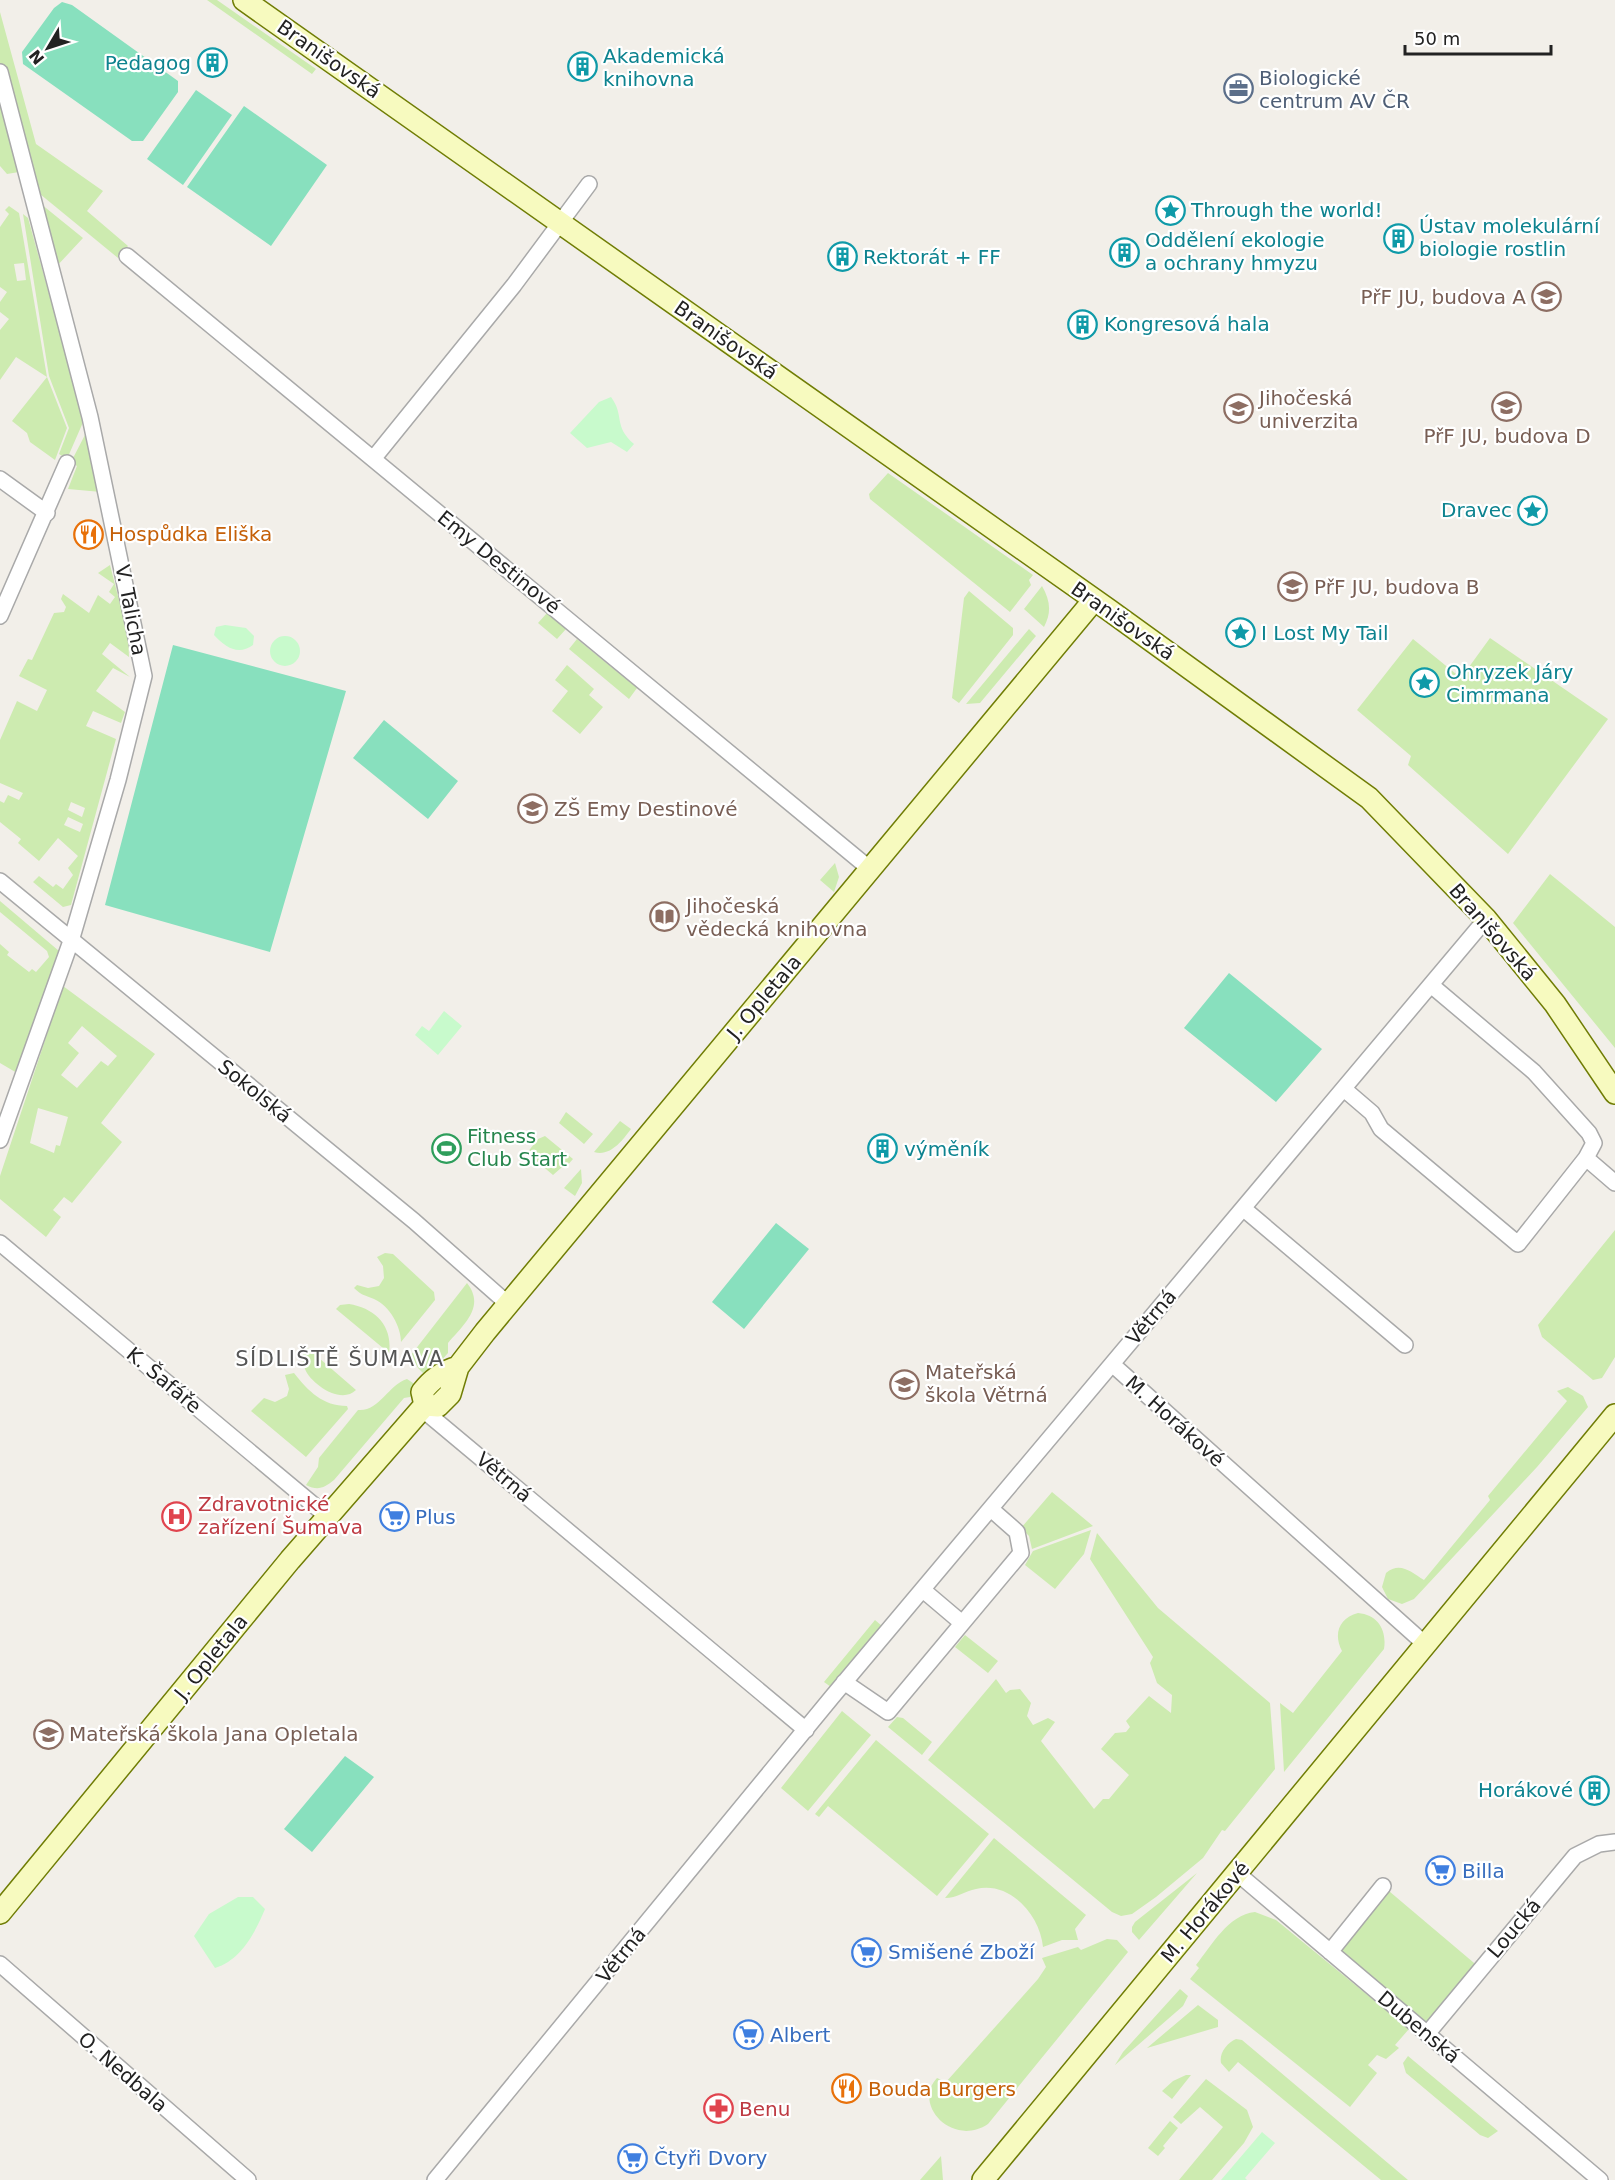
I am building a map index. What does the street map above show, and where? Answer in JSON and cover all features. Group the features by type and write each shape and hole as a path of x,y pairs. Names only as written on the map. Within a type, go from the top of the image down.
{"street":[{"name":"Branišovská","path":"244,0 1094,600 1369,798 1486,919 1555,1004 1612,1088"},
{"name":"V. Talicha","path":"0,72 90,417 144,675 118,780 71,941 0,1140"},
{"path":"373,459 512,288 589,184"},
{"name":"Emy Destinové","path":"127,256 870,869"},
{"path":"0,616 67,463"},
{"path":"0,479 47,513"},
{"name":"J. Opletala","path":"0,1913 328,1517 424,1407 422,1392 445,1371 458,1366 1094,600"},
{"name":"Sokolská","path":"0,881 414,1221 508,1304"},
{"name":"Větrná","path":"435,2180 844,1682 1486,919"},
{"path":"1344,1089 1372,1113 1381,1129 1518,1244 1586,1158 1594,1143 1589,1133 1534,1072 1431,985"},
{"path":"1586,1158 1615,1183"},
{"path":"1244,1209 1405,1344"},
{"name":"K. Šafáře","path":"0,1244 328,1517"},
{"name":"M. Horákové","path":"1112,1364 1426,1645"},
{"name":"Větrná","path":"424,1407 806,1730"},
{"name":"M. Horákové","path":"983,2180 1615,1415"},
{"path":"844,1682 888,1712 1021,1553 1017,1532 991,1509"},
{"path":"922,1590 962,1623"},
{"name":"Loucká","path":"1427,2034 1575,1856 1599,1844 1615,1842"},
{"name":"Dubenská","path":"1237,1873 1600,2180"},
{"path":"1330,1952 1383,1886"},
{"name":"O. Nedbala","path":"0,1964 248,2180"}],"green space":[{"path":"207,0 217,0 316,69 312,74"},
{"path":"62,2 72,5 178,81 178,92 143,141 132,141 23,64 22,52 54,8"},
{"path":"0,12 36,144 103,191 87,211 128,246 118,258 40,194 0,63"},
{"path":"196,90 232,115 183,185 147,159"},
{"path":"0,103 19,172 7,174 0,166"},
{"path":"244,106 327,165 271,246 187,187"},
{"path":"41,204 83,238 56,267"},
{"path":"9,206 19,213 47,377 16,357 0,380 0,330 9,319 0,312 0,302 7,292 0,287 0,227 9,214 5,210","holes":["24,263 26,280 17,281 14,264"]},
{"path":"23,214 28,218 84,420 67,459 59,454 69,428 49,376"},
{"path":"47,377 67,428 55,460 30,442 27,433 12,421"},
{"path":"611,397 618,410 621,426 634,444 627,452 611,442 587,448 570,433 599,402"},
{"path":"87,431 101,492 68,489 77,466 71,462"},
{"path":"888,473 1033,575 1029,580 1031,585 1010,612 870,499 869,494"},
{"path":"110,565 128,635 129,657 110,643 102,654 130,677 113,668 96,691 125,712 121,723 93,711 86,726 116,739 71,905 63,907 33,882 39,876 53,887 56,884 63,889 73,875 68,868 78,856 58,838 39,861 18,843 21,839 0,822 0,801 4,803 8,795 19,800 23,793 0,783 0,740 17,701 37,711 47,690 19,676 28,659 32,660 54,613 64,612 66,607 61,599 63,594 89,613 98,595 110,604 115,597 109,592 114,584 98,573","holes":["71,802 85,808 82,817 68,810","68,817 83,824 80,832 64,825"]},
{"path":"1042,586 1049,606 1044,627 1024,609"},
{"path":"969,591 1013,628 1013,635 959,703 952,698 964,598"},
{"path":"547,613 566,629 557,639 538,623"},
{"path":"225,625 246,628 254,636 253,645 237,650 223,643 214,635 216,627"},
{"path":"1029,629 1036,636 980,703 966,704"},
{"path":"285,636 296,640 300,651 296,662 285,666 274,662 270,651 274,640"},
{"path":"1490,638 1608,719 1508,854 1408,765 1411,756 1357,710 1413,639 1461,678"},
{"path":"577,639 637,688 629,699 569,649"},
{"path":"173,645 346,691 270,952 105,905"},
{"path":"567,665 594,689 589,695 603,707 580,734 552,711 568,691 555,680"},
{"path":"384,720 458,781 428,819 353,758"},
{"path":"835,863 839,877 834,892 820,880"},
{"path":"1550,874 1615,927 1615,1048 1513,923"},
{"path":"0,901 59,951 17,1073 0,1063 0,944 9,952 7,955 29,972 32,969 36,972 49,957 47,951 0,912"},
{"path":"1229,973 1322,1049 1276,1102 1184,1028"},
{"path":"63,986 155,1054 101,1123 122,1142 72,1203 64,1197 53,1210 61,1217 46,1237 0,1199 0,1176","holes":["82,1026 117,1056 108,1066 101,1061 77,1088 61,1075 79,1053 68,1043","38,1108 68,1117 60,1146 56,1145 54,1153 30,1143"]},
{"path":"444,1011 462,1026 438,1055 415,1035 422,1026 429,1031"},
{"path":"566,1112 593,1134 584,1144 559,1123"},
{"path":"620,1121 631,1129 624,1138 610,1150 594,1152"},
{"path":"545,1136 573,1159 565,1168 561,1168 553,1175 527,1153 538,1139"},
{"path":"581,1169 582,1183 575,1196 564,1188"},
{"path":"776,1223 809,1249 744,1329 712,1302"},
{"path":"1615,1230 1615,1357 1602,1378 1593,1380 1542,1337 1538,1325"},
{"path":"385,1253 393,1254 434,1292 435,1300 401,1342 397,1324 390,1312 380,1302 361,1294 354,1288 357,1285 368,1288 379,1286 384,1278 383,1266 377,1257"},
{"path":"467,1283 474,1300 473,1308 466,1322 448,1343 448,1353 427,1377 418,1368 411,1355"},
{"path":"349,1304 367,1310 380,1320 388,1335 389,1353 336,1309 340,1305"},
{"path":"304,1345 356,1390 350,1394 335,1394 313,1381 304,1366"},
{"path":"294,1373 305,1386 323,1400 347,1406 348,1409 306,1457 251,1411 264,1398 275,1402 287,1396 289,1389 285,1375"},
{"path":"407,1379 419,1387 410,1397 404,1398 334,1480 321,1488 306,1485 318,1467 319,1458 358,1410 372,1407 400,1382"},
{"path":"1568,1387 1583,1396 1588,1407 1537,1467 1414,1599 1402,1604 1388,1599 1382,1587 1386,1573 1401,1568 1424,1580 1490,1500 1488,1496 1567,1401 1557,1391"},
{"path":"1052,1492 1093,1526 1032,1549 1029,1536 1021,1528"},
{"path":"1091,1530 1084,1554 1055,1589 1025,1565 1033,1551"},
{"path":"1097,1533 1158,1608 1270,1703 1275,1769 1225,1831 1222,1830 1203,1858 1132,1914 1121,1916 1112,1912 928,1760 996,1679 1006,1693 1020,1689 1031,1703 1027,1716 1033,1725 1048,1718 1055,1722 1041,1741 1094,1809 1103,1799 1109,1799 1129,1775 1101,1749 1115,1733 1126,1732 1130,1727 1126,1721 1149,1696 1171,1713 1172,1695 1157,1683 1150,1663 1153,1657 1090,1559"},
{"path":"1358,1613 1371,1617 1380,1625 1385,1642 1384,1649 1284,1772 1280,1703 1293,1713 1342,1651 1338,1633 1342,1623 1351,1615"},
{"path":"875,1620 882,1626 831,1687 824,1682"},
{"path":"965,1635 998,1661 988,1673 955,1647"},
{"path":"842,1711 871,1735 808,1811 781,1788"},
{"path":"897,1717 903,1718 932,1742 922,1755 888,1727"},
{"path":"876,1740 989,1834 937,1896 828,1806 819,1817 815,1814"},
{"path":"345,1756 374,1777 312,1852 284,1829"},
{"path":"994,1838 1086,1915 1075,1929 1078,1940 1062,1940 1043,1947 1041,1935 1030,1913 1022,1903 1001,1890 976,1889 945,1898"},
{"path":"1197,1873 1139,1940 1132,1932 1135,1922"},
{"path":"1383,1886 1480,1968 1427,2034 1330,1952"},
{"path":"238,1897 253,1897 265,1909 246,1945 232,1959 215,1968 194,1936 209,1914"},
{"path":"1255,1912 1276,1920 1409,2029 1395,2045 1399,2048 1386,2059 1377,2055 1368,2065 1377,2073 1350,2107 1190,1979 1199,1968 1196,1965 1221,1932 1245,1914"},
{"path":"1107,1939 1117,1940 1128,1952 988,2124 974,2130 961,2131 949,2127 940,2120 929,2100 931,2088 937,2078 946,2082 1038,1979 1046,1967 1042,1958 1078,1947 1081,1950"},
{"path":"1180,1989 1188,1996 1183,2006 1115,2065 1123,2052"},
{"path":"1198,2005 1218,2020 1218,2027 1147,2048"},
{"path":"1236,2039 1242,2040 1408,2180 1381,2180 1238,2062 1229,2072 1221,2063 1221,2056 1227,2046"},
{"path":"1408,2056 1498,2131 1488,2138 1480,2135 1406,2073 1403,2063"},
{"path":"1191,2075 1172,2099 1162,2091 1173,2081"},
{"path":"1206,2079 1247,2110 1253,2127 1244,2143 1212,2180 1179,2180 1223,2127 1200,2107 1181,2124 1173,2117"},
{"path":"1170,2121 1178,2128 1158,2156 1148,2148"},
{"path":"1262,2132 1275,2143 1245,2178 1247,2180 1221,2180"},
{"path":"941,2156 943,2180 920,2180"}],"place":[{"name":"Pedagog","path":"212,63"},
{"name":"Akademická knihovna","path":"582,67"},
{"name":"Biologické centrum AV ČR","path":"1238,89"},
{"name":"Through the world!","path":"1170,210"},
{"name":"Ústav molekulární biologie rostlin","path":"1398,238"},
{"name":"Oddělení ekologie a ochrany hmyzu","path":"1124,252"},
{"name":"Rektorát + FF","path":"842,257"},
{"name":"PřF JU, budova A","path":"1547,297"},
{"name":"Kongresová hala","path":"1083,324"},
{"name":"PřF JU, budova D","path":"1507,406"},
{"name":"Jihočeská univerzita","path":"1238,409"},
{"name":"Dravec","path":"1533,510"},
{"name":"Hospůdka Eliška","path":"88,534"},
{"name":"PřF JU, budova B","path":"1293,587"},
{"name":"I Lost My Tail","path":"1240,633"},
{"name":"Ohryzek Járy Cimrmana","path":"1425,683"},
{"name":"ZŠ Emy Destinové","path":"533,809"},
{"name":"Jihočeská vědecká knihovna","path":"665,917"},
{"name":"Fitness Club Start","path":"446,1148"},
{"name":"výměník","path":"883,1149"},
{"name":"Mateřská škola Větrná","path":"904,1384"},
{"name":"Zdravotnické zařízení Šumava","path":"177,1516"},
{"name":"Plus","path":"394,1517"},
{"name":"Mateřská škola Jana Opletala","path":"48,1734"},
{"name":"Horákové","path":"1594,1790"},
{"name":"Billa","path":"1441,1871"},
{"name":"Smišené Zboží","path":"867,1952"},
{"name":"Albert","path":"749,2035"},
{"name":"Bouda Burgers","path":"847,2089"},
{"name":"Benu","path":"718,2109"},
{"name":"Čtyři Dvory","path":"633,2158"}],"district":[{"name":"SÍDLIŠTĚ ŠUMAVA","path":"340,1359"}]}
